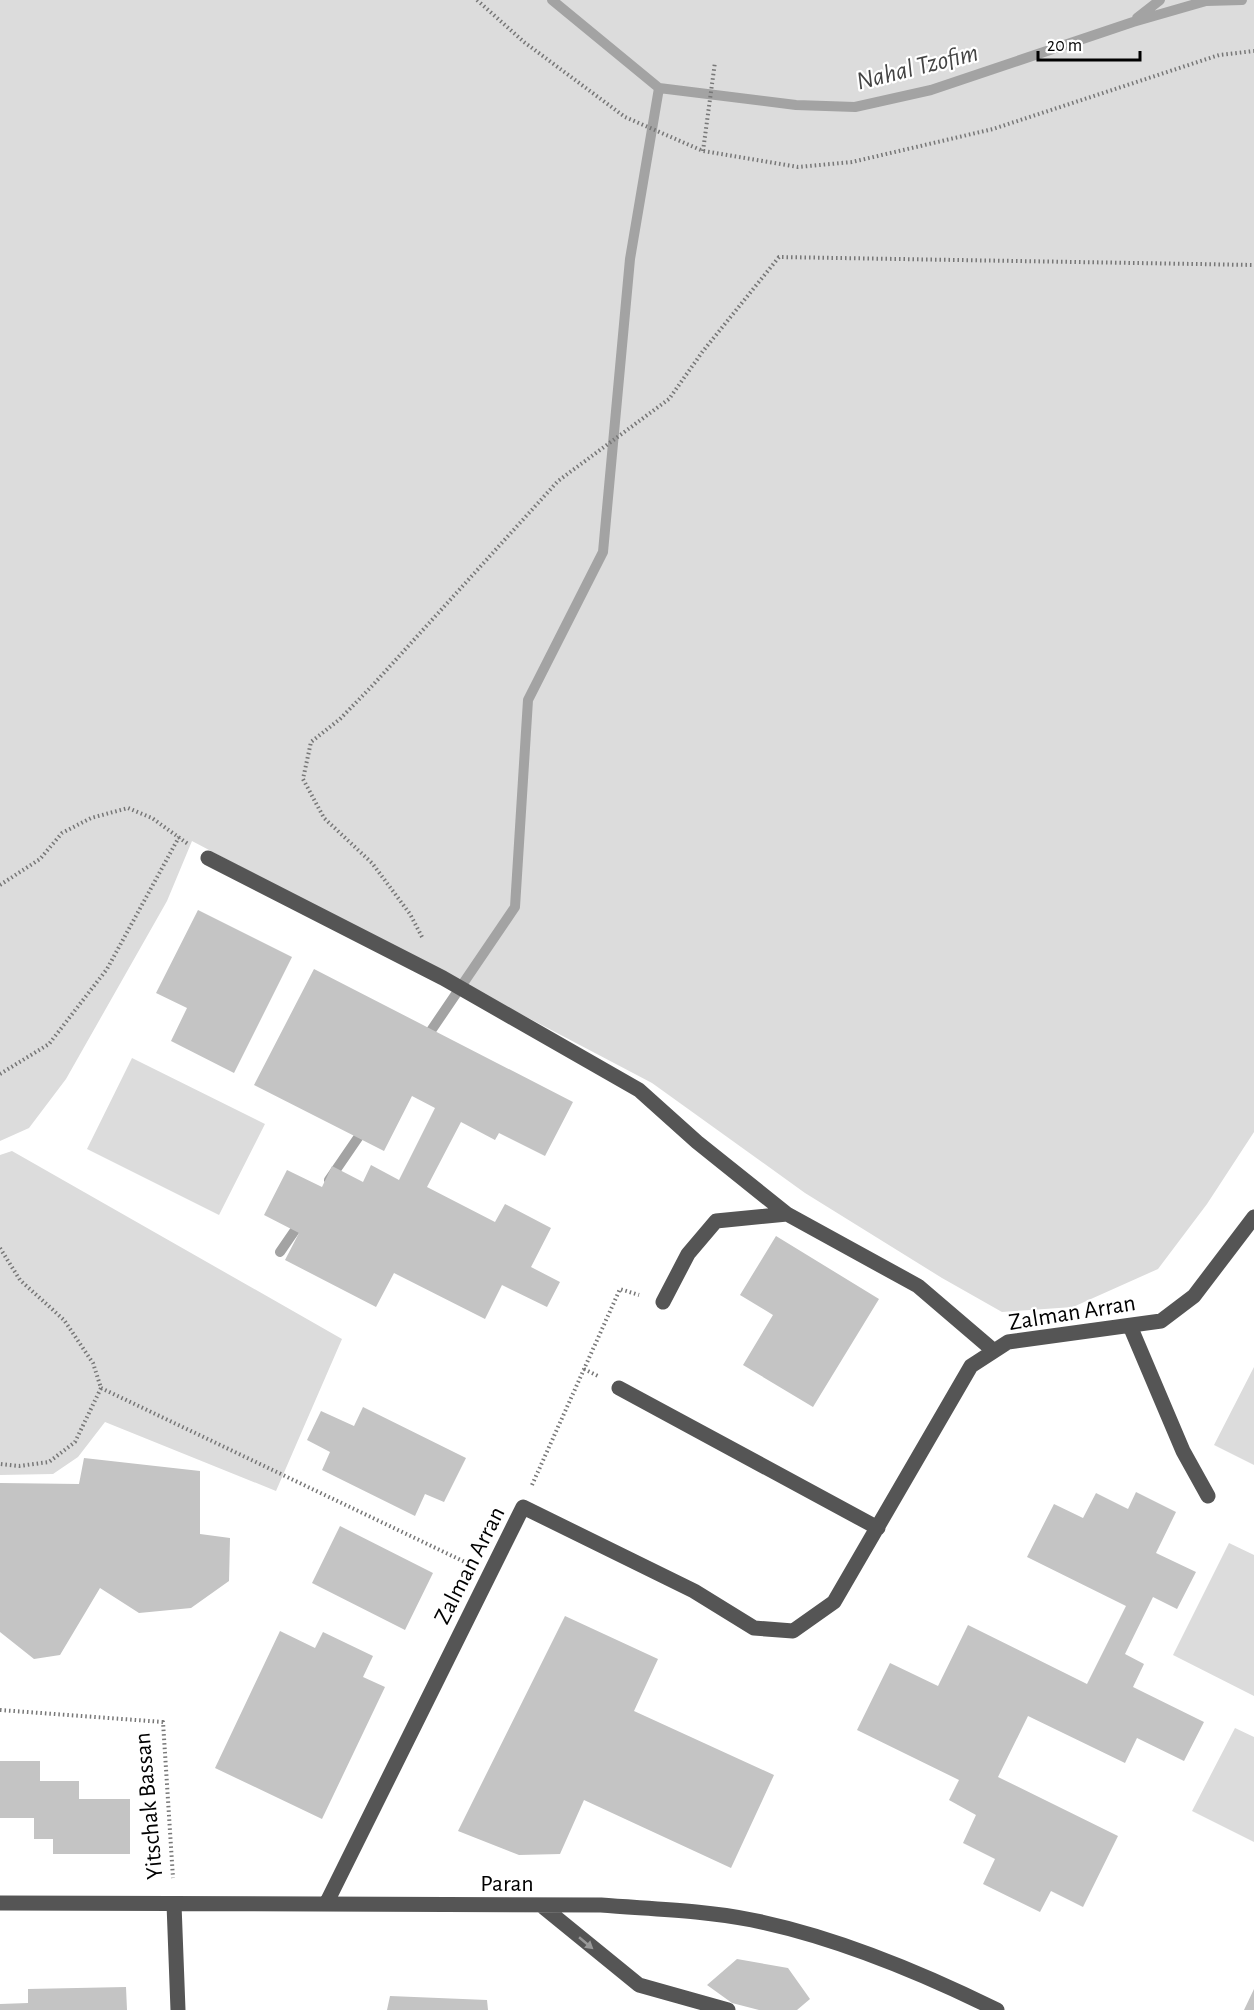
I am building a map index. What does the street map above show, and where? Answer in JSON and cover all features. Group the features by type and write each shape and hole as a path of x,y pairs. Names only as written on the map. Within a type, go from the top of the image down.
{"street":[{"path":"208,858 443,978 639,1090 697,1142 787,1214 918,1286 994,1351"},
{"path":"663,1302 688,1254 716,1221 787,1214"},
{"name":"Zalman Arran","path":"326,1904 523,1507 694,1592 754,1628 793,1631 834,1602 971,1366 1008,1341 1161,1321 1194,1296 1254,1217"},
{"path":"1130,1326 1183,1451 1208,1496"},
{"path":"619,1388 878,1528"},
{"name":"Paran","path":"0,1903 601,1905 690,1912 751,1920 821,1938 884,1961 997,2010"},
{"path":"174,1904 178,2010"},
{"path":"542,1906 639,1985 728,2010"}],"path":[{"path":"477,0 524,42 625,117 703,152 798,167 852,162 993,129 1219,56 1254,51"},
{"path":"703,152 715,62"},
{"path":"443,978 410,914 372,863 324,819 303,779 311,742 340,719 372,686 558,481 669,399 703,351 779,257 1254,265"},
{"path":"0,885 40,859 62,833 91,818 128,808 152,818 208,858"},
{"path":"0,1079 1,1073 48,1044 108,969 180,837"},
{"path":"0,1248 20,1280 64,1320 93,1363 101,1388 75,1442 49,1462 19,1466 0,1464"},
{"path":"523,1507 620,1289 663,1302"},
{"path":"101,1388 490,1574"},
{"name":"Yitschak Bassan","path":"0,1710 163,1722 174,1904"}],"shaded area":[{"path":"0,0 1254,0 1254,1132 1207,1204 1158,1269 1073,1307 1002,1312 942,1278 805,1193 652,1083 192,841 167,901 66,1079 29,1128 0,1141"},
{"path":"132,1058 265,1124 219,1215 87,1149"},
{"path":"12,1151 342,1339 276,1491 105,1422 78,1457 53,1474 0,1475 0,1155"},
{"path":"1254,1367 1254,1465 1214,1445"},
{"path":"1229,1543 1254,1555 1254,1696 1173,1655"},
{"path":"1235,1728 1254,1737 1254,1842 1192,1811"}],"building":[{"path":"198,910 292,957 234,1073 171,1041 187,1008 156,993"},
{"path":"314,969 573,1102 545,1156 499,1133 495,1140 461,1122 427,1187 495,1222 505,1204 551,1228 531,1267 560,1282 547,1307 502,1285 485,1319 394,1273 376,1307 285,1260 299,1233 264,1215 287,1170 322,1187 332,1166 363,1182 371,1165 399,1180 435,1108 412,1096 384,1151 254,1085"},
{"path":"776,1236 879,1299 813,1407 743,1365 773,1315 740,1295"},
{"path":"363,1407 466,1458 444,1502 425,1494 415,1516 322,1470 330,1452 307,1440 321,1411 354,1426"},
{"path":"84,1458 200,1471 200,1534 230,1538 229,1581 191,1608 139,1613 100,1588 60,1655 34,1659 0,1632 0,1483 79,1484"},
{"path":"1136,1492 1176,1512 1156,1553 1196,1572 1177,1609 1153,1597 1125,1654 1144,1664 1133,1687 1204,1722 1184,1761 1137,1738 1125,1763 1028,1716 998,1777 1118,1836 1083,1907 1051,1891 1040,1912 983,1884 995,1859 963,1843 976,1815 949,1800 959,1780 857,1730 890,1663 938,1686 968,1625 1087,1684 1126,1606 1027,1557 1054,1504 1083,1518 1096,1493 1128,1509"},
{"path":"340,1526 433,1573 405,1630 312,1583"},
{"path":"565,1616 658,1659 634,1711 774,1775 731,1868 584,1800 560,1854 519,1855 458,1831"},
{"path":"280,1631 315,1648 323,1632 373,1656 363,1677 385,1687 322,1819 215,1768"},
{"path":"0,1761 40,1761 40,1781 79,1781 79,1799 130,1799 130,1854 53,1854 53,1839 34,1839 34,1818 0,1818"},
{"path":"737,1959 788,1968 810,1999 797,2010 759,2010 732,2003 707,1985"},
{"path":"126,1987 127,2010 0,2010 0,2004 28,2003 28,1989"},
{"path":"1254,1989 1254,2010 1244,2010"},
{"path":"390,1996 487,2000 488,2010 387,2010"}],"waterway":[{"name":"Nahal Tzofim","path":"552,0 659,88 796,105 855,107 931,90 1133,22 1206,1 1242,0"},
{"path":"1137,18 1160,0"},
{"path":"424,1041 515,907 528,700 603,552 630,259 659,88"},
{"path":"329,1180 366,1126"},
{"path":"280,1252 302,1220"}]}
